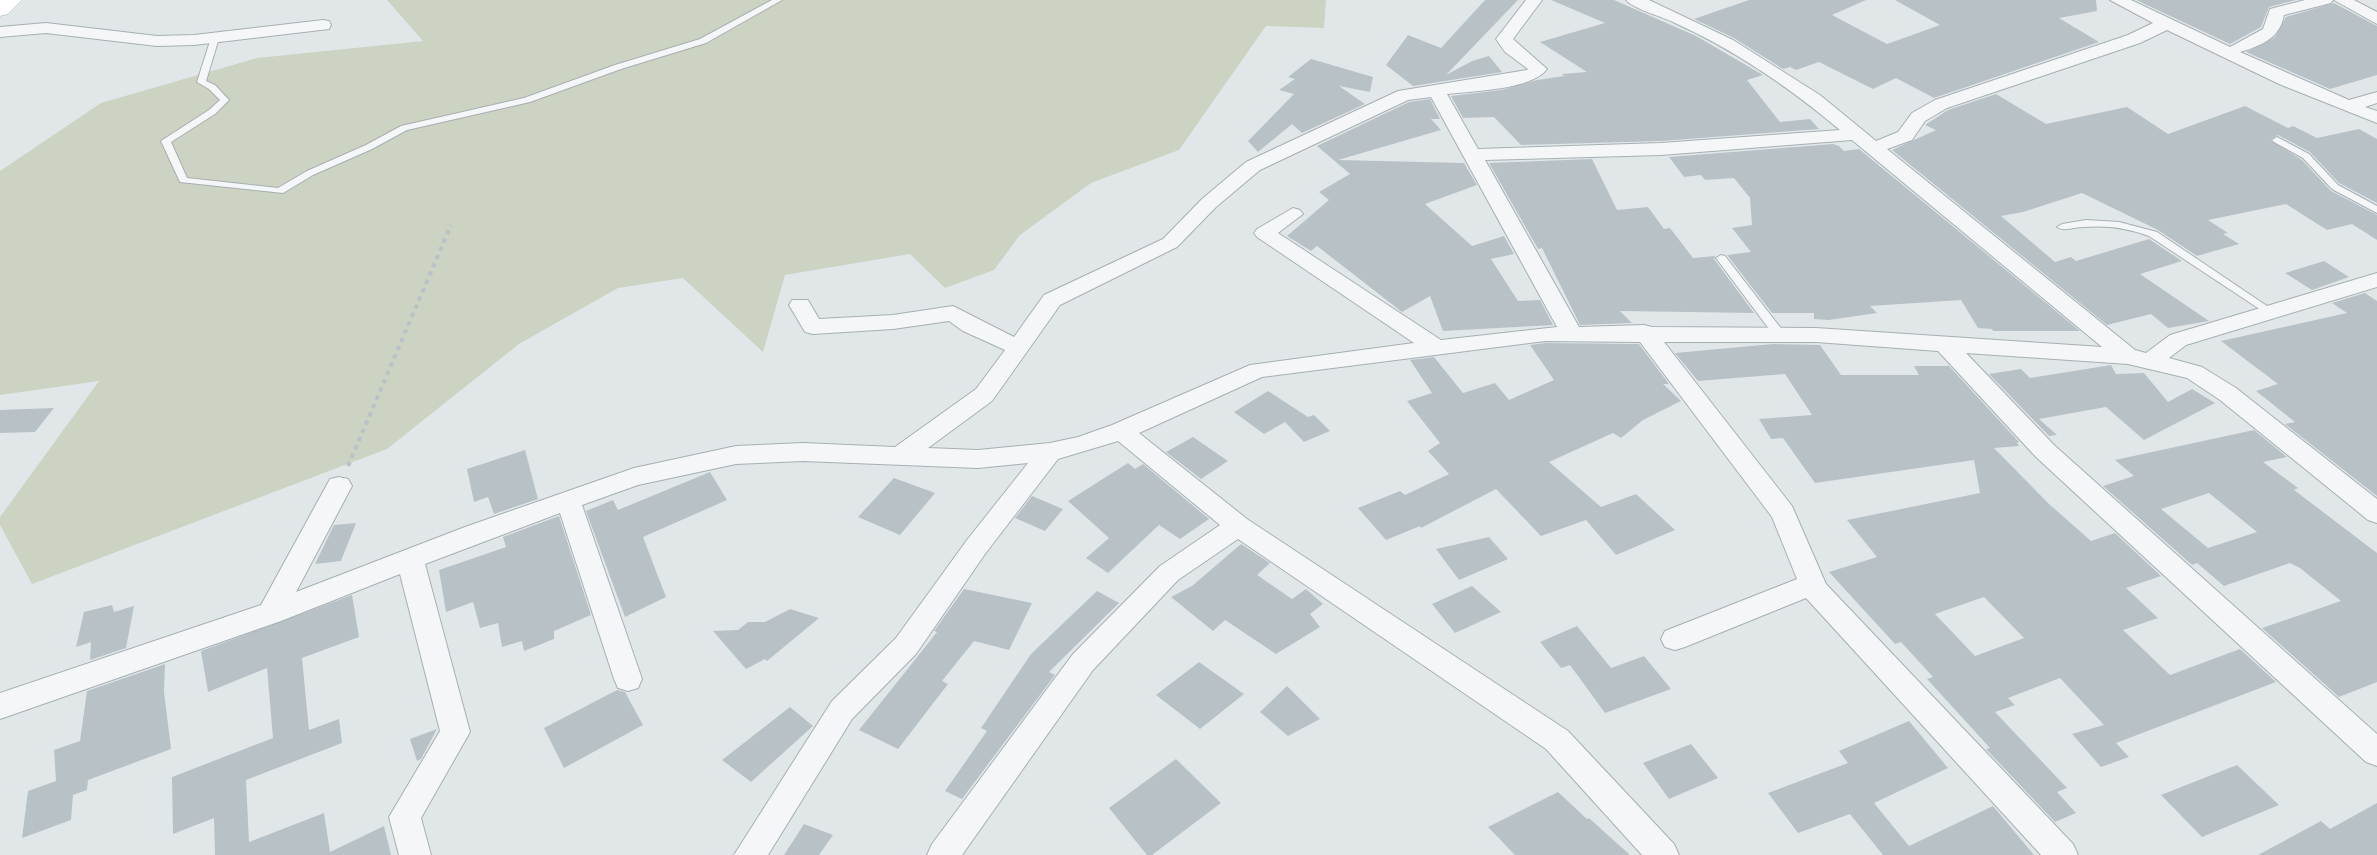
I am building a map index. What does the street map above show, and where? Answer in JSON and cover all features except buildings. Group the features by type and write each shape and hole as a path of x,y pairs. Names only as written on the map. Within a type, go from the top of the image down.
{"main road":[{"path":"0,9 11,0"}],"street":[{"path":"901,454 984,395 1052,300 1170,243 1209,203 1253,166 1404,95 1518,79 1533,74 1538,69 1507,45 1504,39 1534,0"},
{"path":"1634,0 1692,23 1768,67 1857,134 2140,358"},
{"path":"2118,0 2285,80 2377,118"},
{"path":"2238,47 2265,38 2275,26 2276,12 2325,0"},
{"path":"2342,0 2377,19"},
{"path":"1874,148 1905,136 1918,117 1941,104 2133,39 2167,23"},
{"path":"0,32 46,28 157,41 215,38 323,26"},
{"path":"1436,90 1572,333"},
{"path":"2348,106 2377,97"},
{"path":"1473,155 1661,149 1857,134"},
{"path":"1293,214 1264,233 1436,347"},
{"path":"2140,358 2178,340 2377,280"},
{"path":"800,305 813,327 893,322 953,313 971,326 1018,347"},
{"path":"1644,332 1784,513 1813,584 2062,855"},
{"path":"0,706 271,613 410,559 634,477 736,454 803,452 901,454 978,459 1050,453 1083,445 1121,431 1258,370 1436,347 1572,333 1779,334 1944,343 2140,358 2194,372 2228,394 2377,513"},
{"path":"1944,343 2046,452 2377,753"},
{"path":"1121,431 1238,526 1557,741 1663,855"},
{"path":"750,855 842,710 906,646 976,547 1050,453"},
{"path":"271,613 339,486"},
{"path":"568,500 628,679"},
{"path":"943,855 1083,662 1169,573 1238,526"},
{"path":"410,559 455,732 405,816 415,855"},
{"path":"1675,639 1813,584"}],"lane":[{"path":"215,38 201,82 212,87 225,100 216,111 187,125 166,141 183,180 280,191 310,172 369,147 404,128 527,100 703,41 778,0"},
{"path":"2277,140 2306,156 2335,187 2377,210"},
{"path":"2062,227 2100,221 2138,228 2153,234 2271,312"},
{"path":"1721,258 1779,334"}],"path":[{"path":"339,486 451,225"}],"green space":[{"path":"387,0 1326,0 1324,28 1266,26 1179,150 1091,183 1020,235 994,270 945,288 910,254 785,275 763,352 683,278 618,288 519,344 387,449 32,584 0,525 0,517 99,381 0,395 0,171 101,103 257,58 423,41"}]}
